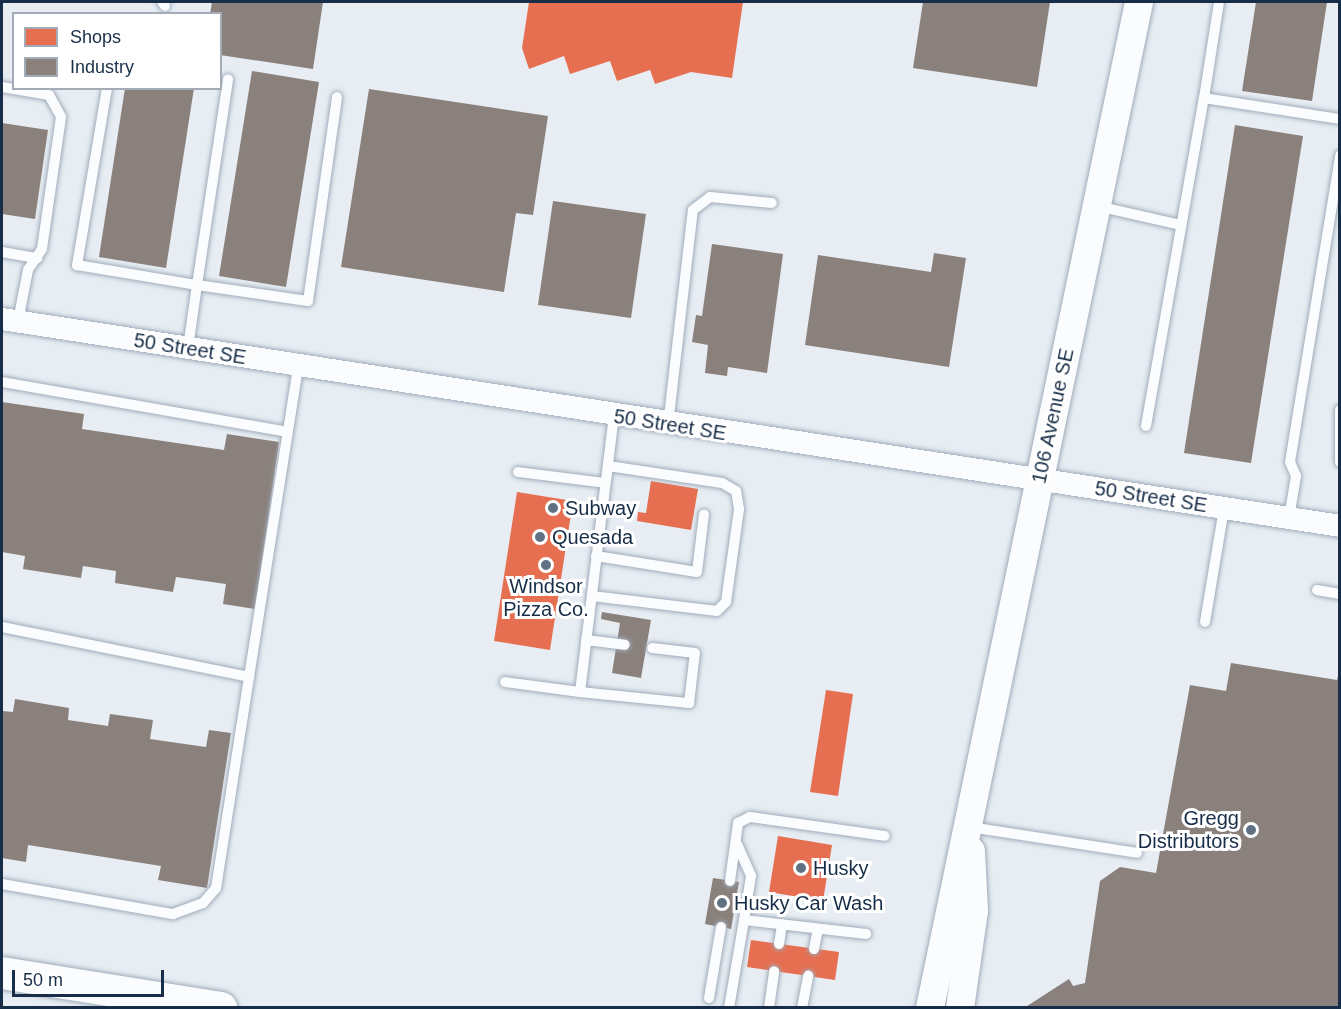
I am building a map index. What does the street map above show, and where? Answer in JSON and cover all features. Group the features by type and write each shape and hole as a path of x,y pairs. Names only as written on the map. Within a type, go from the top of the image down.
{"main road":[{"path":"2,973 221,1008"}],"street":[{"name":"106 Avenue SE","path":"930,1008 950,895 970,829 1139,2"},
{"name":"50 Street SE","path":"10,320 668,425 1288,518 1339,521"},
{"name":"106 Avenue SE","path":"960,1008 974,911 970,829"}],"lane":[{"path":"1146,426 1219,2"},
{"path":"188,348 228,79"},
{"path":"10,320 28,270 37,258 61,117 49,96 18,90"},
{"path":"107,90 77,265 308,301 337,97"},
{"path":"1204,98 1340,119"},
{"path":"1288,518 1296,476 1290,462 1340,155"},
{"path":"668,425 693,210 710,197 771,203"},
{"path":"1097,206 1181,225"},
{"path":"2,252 37,258"},
{"path":"2,884 173,914 203,903 216,888 298,366"},
{"path":"2,382 288,432"},
{"path":"1340,410 1340,462"},
{"path":"580,692 614,416"},
{"path":"591,596 717,611 726,602 739,509 735,491 722,483 608,466"},
{"path":"518,472 605,483"},
{"path":"1205,622 1224,508"},
{"path":"596,556 697,572 704,514"},
{"path":"1317,590 1340,594"},
{"path":"2,627 249,676"},
{"path":"586,640 625,645"},
{"path":"505,682 689,703 696,653 652,648"},
{"path":"730,880 737,844 738,823 750,817 885,836"},
{"path":"970,829 1137,853"},
{"path":"729,1008 751,876 737,844"},
{"path":"744,920 866,934"},
{"path":"779,944 782,924"},
{"path":"709,998 721,927"},
{"path":"814,949 818,929"},
{"path":"769,1008 774,971"},
{"path":"802,1008 808,976"}],"building: Shops":[{"path":"529,2 743,2 732,78 691,72 655,84 650,70 617,81 610,61 570,74 564,56 529,69 522,48"},
{"path":"651,481 698,489 691,530 637,521 638,512 646,513"},
{"path":"517,492 573,501 550,650 494,641"},
{"path":"826,690 853,694 838,796 810,792"},
{"name":"Husky","path":"778,836 832,845 823,901 769,892"},
{"path":"751,940 839,952 835,980 747,967"}],"building: Industry":[{"path":"212,2 323,2 313,69 222,55 222,12 210,12"},
{"path":"923,2 1050,2 1037,87 913,68"},
{"path":"1256,2 1327,2 1312,101 1242,91"},
{"path":"252,71 319,82 286,287 219,276"},
{"path":"369,89 548,116 533,215 516,213 504,292 341,267"},
{"path":"125,90 194,90 166,268 99,257"},
{"path":"2,123 48,130 35,219 2,214"},
{"path":"1235,125 1303,136 1251,463 1184,453"},
{"path":"553,201 646,214 631,318 538,305"},
{"path":"712,244 783,254 767,373 728,367 727,376 705,373 708,345 692,342 696,315 702,316"},
{"path":"934,253 966,258 949,367 805,345 818,255 931,272"},
{"path":"2,402 84,414 82,429 224,450 227,434 279,442 255,609 223,604 226,584 176,577 173,592 115,583 116,571 83,566 81,578 23,569 25,556 2,552"},
{"path":"602,612 651,620 641,678 612,673 620,623 601,619"},
{"name":"Gregg Distributors","path":"1231,663 1337,680 1340,669 1340,1008 1024,1008 1069,979 1073,986 1085,983 1100,881 1120,867 1156,873 1190,685 1226,691"},
{"path":"15,699 69,708 68,720 108,726 110,714 153,720 150,739 206,747 209,730 231,733 207,888 158,880 161,866 28,845 26,862 2,858 2,711 13,712"},
{"name":"Husky Car Wash","path":"713,878 739,882 731,929 705,924"}],"place":[{"name":"Subway","path":"553,508"},
{"name":"Quesada","path":"540,537"},
{"name":"Windsor Pizza Co.","path":"546,565"},
{"name":"Gregg Distributors","path":"1251,830"},
{"name":"Husky","path":"801,868"},
{"name":"Husky Car Wash","path":"722,903"}]}
